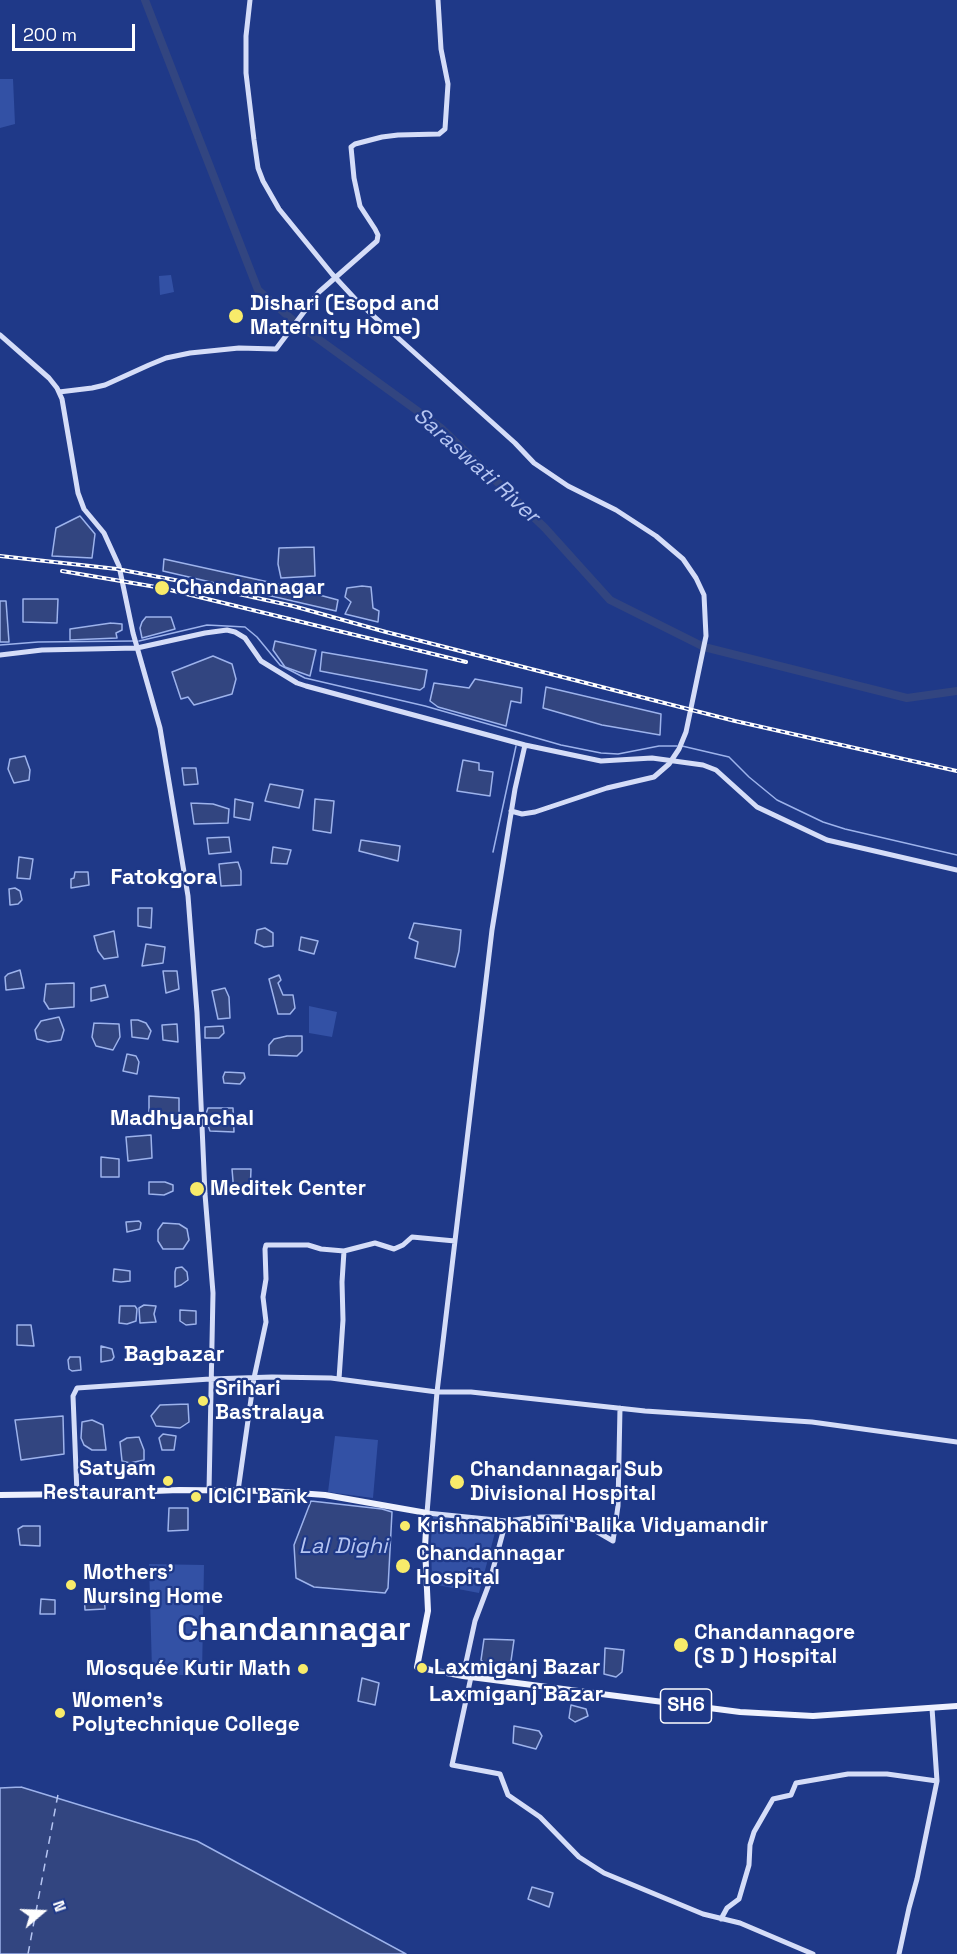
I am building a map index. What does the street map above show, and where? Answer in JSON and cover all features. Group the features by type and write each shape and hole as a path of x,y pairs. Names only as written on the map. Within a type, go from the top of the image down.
{"main road":[{"path":"0,1495 164,1490 290,1492 427,1513"},
{"name":"SH6","path":"427,1513 425,1547 428,1611 417,1667 463,1676 749,1713 813,1716 957,1706"}],"street":[{"path":"250,0 247,17 246,73 254,140 258,168 279,209 358,302 515,443 534,464 568,486 616,510 656,536 683,560 696,578 704,595 706,636 686,732 674,757 660,773 654,777 607,788 535,812 522,814 512,811"},
{"path":"59,392 105,385 148,364 190,353 239,348 276,350 319,292 377,241 378,235 360,206 351,147 392,135 439,134 445,129 448,84 441,49 438,0"},
{"path":"0,335 49,378 62,399 78,493 84,509 104,533 119,566 136,644 160,728 188,896 197,1013 205,1194 213,1293 209,1491"},
{"path":"0,655 136,644 227,630 244,638 261,661 297,683 525,745 601,761 652,758 703,765 716,770 757,807 827,840 957,870"},
{"path":"525,745 492,930 437,1392 427,1513 506,1521 540,1517 564,1518 582,1523 614,1540 618,1506 620,1408"},
{"path":"238,1491 254,1378 266,1322 263,1298 266,1279 266,1245 308,1245 321,1249 344,1251 375,1243 394,1249 404,1245 412,1237 455,1241"},
{"path":"339,1379 344,1251"},
{"path":"77,1494 73,1396 76,1388 210,1379 339,1379 437,1392 471,1392 620,1408 812,1422 957,1442"},
{"path":"463,1676 475,1621 489,1584 506,1521"},
{"path":"471,1677 452,1765 500,1774 508,1796 540,1817 579,1857 604,1873 703,1914 740,1923 813,1954"},
{"path":"899,1954 937,1781 932,1708"},
{"path":"721,1919 727,1908 739,1899 754,1832 773,1799 791,1795 796,1782 848,1774 887,1774 937,1781"}],"shaded area":[{"path":"0,79 13,79 15,124 0,128"},
{"path":"171,275 174,292 160,295 159,276"},
{"path":"309,1006 337,1012 332,1037 309,1033"},
{"path":"335,1436 378,1440 373,1498 328,1492"},
{"path":"433,1516 497,1525 479,1593 432,1584"},
{"path":"149,1564 204,1565 202,1675 181,1675 152,1670"}],"water":[{"path":"80,516 95,534 92,558 52,556 56,528"},
{"path":"314,547 315,576 281,578 278,564 279,548"},
{"path":"164,559 338,600 336,611 163,571"},
{"path":"371,587 373,608 379,611 378,622 345,614 351,602 345,597 347,588"},
{"path":"23,599 58,599 57,623 23,622"},
{"path":"0,601 6,601 9,642 0,642"},
{"path":"146,617 171,617 175,629 142,638 140,628"},
{"path":"111,623 122,624 122,630 116,633 117,638 70,640 70,629"},
{"path":"275,641 316,650 310,676 285,667 273,650"},
{"path":"322,652 427,670 424,687 420,690 320,671"},
{"path":"213,656 232,664 236,679 232,694 194,705 188,697 181,699 172,672"},
{"path":"475,679 522,688 521,703 511,701 506,726 438,707 430,701 434,683 469,688"},
{"path":"546,687 661,714 660,735 602,725 543,708"},
{"path":"25,756 30,770 29,780 14,783 8,769 10,759"},
{"path":"463,760 479,763 479,770 493,772 490,796 457,791"},
{"path":"182,768 196,768 198,784 184,785"},
{"path":"270,784 303,790 299,808 265,801"},
{"path":"235,799 253,803 250,820 234,817"},
{"path":"315,799 334,801 331,833 313,830"},
{"path":"191,803 213,804 229,809 228,823 194,824"},
{"path":"229,837 231,852 209,854 207,838"},
{"path":"361,840 400,846 398,861 359,851"},
{"path":"273,847 291,850 287,864 271,863"},
{"path":"19,857 33,859 30,879 17,878"},
{"path":"238,862 241,871 241,885 221,886 219,864"},
{"path":"75,872 88,872 89,885 71,888 71,879 74,878"},
{"path":"15,888 20,891 22,900 18,904 10,905 9,889"},
{"path":"138,908 152,908 151,928 138,926"},
{"path":"414,923 461,930 455,967 415,958 418,942 409,938"},
{"path":"265,928 273,933 273,946 264,947 255,943 257,930"},
{"path":"114,931 118,957 104,959 98,951 94,936"},
{"path":"301,937 318,941 314,954 299,950"},
{"path":"146,944 165,947 163,963 142,966"},
{"path":"20,970 24,988 6,990 5,977"},
{"path":"163,971 177,971 179,989 166,993"},
{"path":"279,975 281,980 278,983 283,995 293,995 295,1008 290,1014 278,1014 269,979"},
{"path":"74,983 74,1007 49,1009 44,1001 46,984"},
{"path":"105,985 108,997 91,1001 91,988"},
{"path":"225,988 229,997 230,1018 218,1019 212,991"},
{"path":"59,1017 64,1030 61,1040 48,1042 37,1039 35,1030 41,1021"},
{"path":"131,1020 146,1023 151,1031 148,1039 132,1037"},
{"path":"94,1023 119,1024 120,1037 113,1050 96,1046 92,1037"},
{"path":"177,1024 178,1042 163,1040 162,1025"},
{"path":"223,1026 224,1033 219,1038 205,1038 205,1027"},
{"path":"302,1036 302,1051 297,1056 269,1055 269,1045 274,1039"},
{"path":"127,1054 136,1056 139,1062 137,1074 123,1071"},
{"path":"225,1072 244,1073 245,1078 240,1084 224,1083"},
{"path":"149,1096 179,1098 179,1120 149,1118"},
{"path":"208,1108 233,1108 234,1132 210,1131 205,1117"},
{"path":"151,1135 152,1158 128,1161 126,1137"},
{"path":"101,1157 119,1159 119,1177 101,1177"},
{"path":"232,1169 251,1169 250,1194 234,1193"},
{"path":"149,1182 165,1182 173,1185 173,1191 164,1195 149,1194"},
{"path":"139,1221 140,1229 127,1232 126,1222"},
{"path":"163,1223 179,1224 187,1229 189,1240 183,1249 163,1249 158,1241 158,1230"},
{"path":"182,1267 187,1272 188,1280 175,1287 176,1268"},
{"path":"114,1269 130,1271 130,1281 113,1281"},
{"path":"144,1305 156,1306 154,1314 156,1322 140,1323 139,1308"},
{"path":"120,1306 135,1306 136,1321 127,1324 119,1323"},
{"path":"180,1310 196,1311 196,1324 186,1325 180,1321"},
{"path":"17,1325 31,1325 34,1346 17,1345"},
{"path":"101,1346 112,1349 114,1357 112,1360 101,1362"},
{"path":"70,1357 80,1357 81,1370 69,1369"},
{"path":"188,1404 189,1422 180,1428 156,1426 151,1416 160,1405"},
{"path":"63,1416 64,1454 21,1460 15,1420"},
{"path":"92,1420 103,1425 106,1450 92,1450 84,1445 81,1438 82,1422"},
{"path":"163,1434 176,1436 174,1450 162,1450 159,1438"},
{"path":"139,1437 144,1450 144,1460 130,1463 122,1461 120,1442 127,1438"},
{"name":"Lal Dighi","path":"311,1501 392,1512 388,1588 385,1593 314,1587 296,1578 294,1545"},
{"path":"169,1508 188,1508 188,1530 168,1531"},
{"path":"23,1526 40,1526 40,1546 20,1545 18,1529"},
{"path":"104,1592 105,1609 85,1610 84,1593"},
{"path":"41,1599 55,1600 55,1614 40,1614"},
{"path":"484,1639 514,1640 510,1668 487,1666 481,1660"},
{"path":"605,1648 624,1650 622,1672 616,1677 604,1674"},
{"path":"362,1678 379,1683 375,1705 358,1701"},
{"path":"571,1705 586,1709 588,1716 575,1722 569,1718"},
{"path":"514,1726 539,1731 542,1736 536,1749 513,1743"},
{"path":"21,1787 197,1841 406,1954 0,1954 0,1788"},
{"path":"532,1887 553,1893 549,1907 528,1899"}],"waterway":[{"name":"Saraswati River","path":"145,0 258,290 295,322 441,428 545,528 610,600 704,647 907,698 957,691"},
{"path":"139,641 207,625 245,627 257,637 280,665 305,678 425,706 561,745 601,753 618,754 659,746 677,746"},
{"path":"0,645 38,642 134,641"},
{"path":"493,852 516,746"},
{"path":"682,746 729,757 777,800 823,822 957,855"}],"ferry route":[{"path":"28,1954 59,1789"}],"railway":[{"path":"0,556 117,569 293,606 735,721 957,771"},
{"path":"62,571 162,588 466,662"}],"place":[{"name":"Dishari (Esopd and Maternity Home)","path":"236,316"},
{"name":"Chandannagar","path":"162,588"},
{"name":"Meditek Center","path":"197,1189"},
{"name":"Srihari Bastralaya","path":"203,1401"},
{"name":"Satyam Restaurant","path":"168,1481"},
{"name":"Chandannagar Sub Divisional Hospital","path":"457,1482"},
{"name":"ICICI Bank","path":"196,1497"},
{"name":"Krishnabhabini Balika Vidyamandir","path":"405,1526"},
{"name":"Chandannagar Hospital","path":"403,1566"},
{"name":"Mothers' Nursing Home","path":"71,1585"},
{"name":"Chandannagore (S D ) Hospital","path":"681,1645"},
{"name":"Laxmiganj Bazar","path":"422,1668"},
{"name":"Mosquée Kutir Math","path":"303,1669"},
{"name":"Women's Polytechnique College","path":"60,1713"}],"district":[{"name":"Fatokgora","path":"164,878"},
{"name":"Madhyanchal","path":"182,1119"},
{"name":"Bagbazar","path":"174,1355"},
{"name":"Chandannagar","path":"294,1631"},
{"name":"Laxmiganj Bazar","path":"516,1695"}]}
